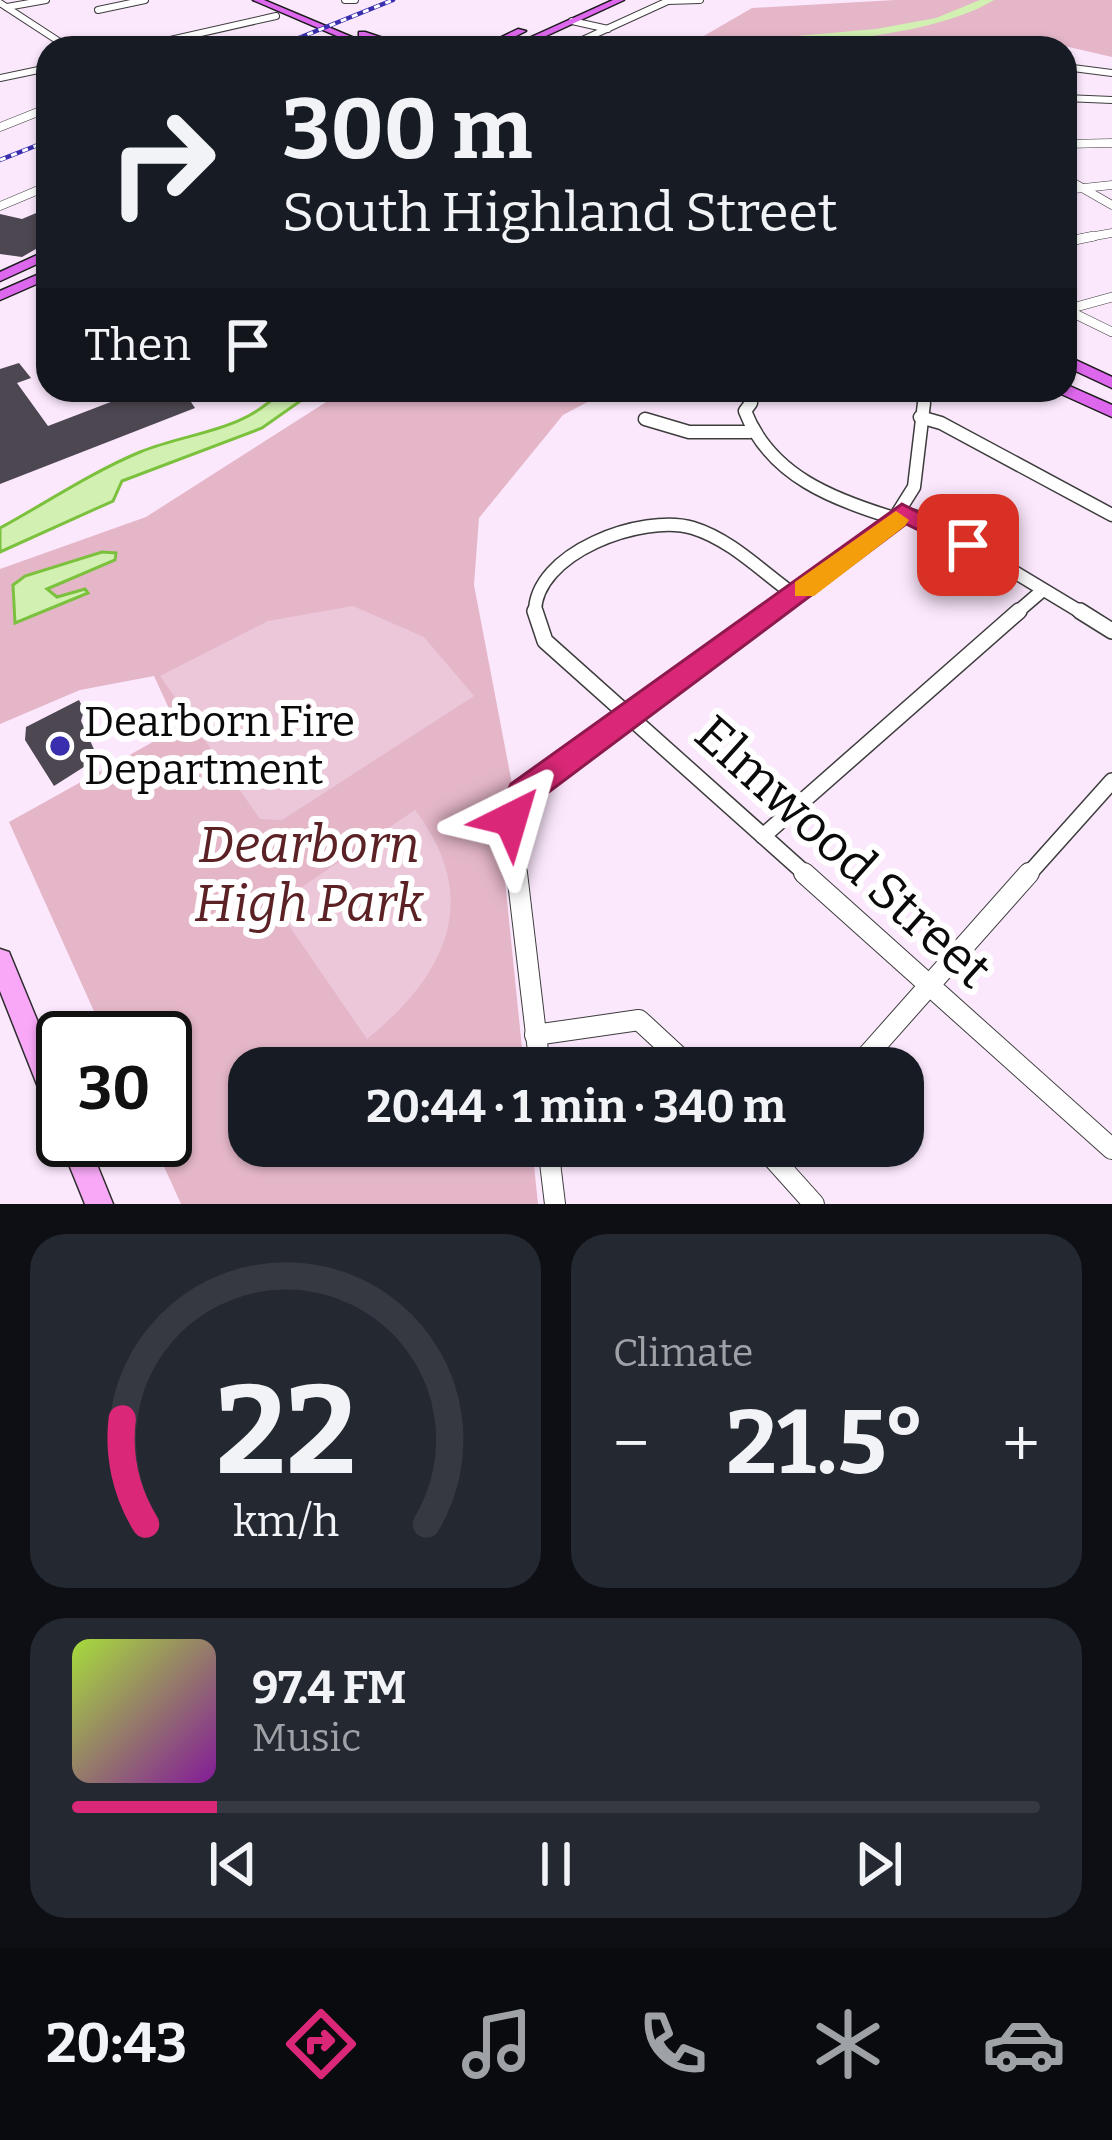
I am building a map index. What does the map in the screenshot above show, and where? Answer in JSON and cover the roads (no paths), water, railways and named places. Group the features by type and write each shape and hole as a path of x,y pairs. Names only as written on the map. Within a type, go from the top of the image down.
{"main road":[{"path":"241,0 321,36"},
{"path":"257,0 323,36"},
{"path":"519,36 591,0 606,6"},
{"path":"537,36 620,0"},
{"path":"535,25 552,29"},
{"path":"0,277 36,260"},
{"path":"0,296 36,280"},
{"path":"1077,366 1112,383"},
{"path":"1077,392 1112,409"},
{"path":"0,961 36,1049"},
{"path":"84,1167 99,1204"}],"street":[{"path":"2,4 46,0"},
{"path":"98,10 145,0"},
{"path":"345,0 355,0"},
{"path":"656,0 700,0"},
{"path":"593,36 669,1"},
{"path":"2,4 51,36"},
{"path":"188,36 277,16"},
{"path":"572,21 608,29"},
{"path":"1077,70 1112,74"},
{"path":"0,79 36,71"},
{"path":"1077,99 1112,100"},
{"path":"0,127 36,113"},
{"path":"1077,144 1112,143"},
{"path":"1077,185 1112,205"},
{"path":"1077,189 1112,185"},
{"path":"0,206 36,191"},
{"path":"1077,240 1112,233"},
{"path":"1077,307 1112,298"},
{"path":"1077,315 1112,332"},
{"path":"718,429 752,402"},
{"path":"537,1047 513,808 522,794 899,516 916,475 923,402"},
{"path":"746,411 750,432 778,464 870,514 931,523 1112,632"},
{"path":"920,417 941,423 1112,515"},
{"path":"645,418 689,432 750,432"},
{"name":"Elmwood Street","path":"796,596 716,539 684,525 637,526 580,556 539,589 537,623 545,641 1112,1149"},
{"path":"763,836 1043,590"},
{"path":"874,1047 1112,781"},
{"path":"536,1035 639,1020 668,1047"},
{"path":"551,1167 555,1204"},
{"path":"787,1167 814,1204"}],"waterway":[{"path":"823,36 938,21 989,0"}],"railway":[{"path":"304,36 393,0"},
{"path":"0,160 36,146"}],"place":[{"name":"Dearborn Fire Department","path":"60,746"}],"park label":[{"name":"Dearborn High Park","path":"309,874"}]}
